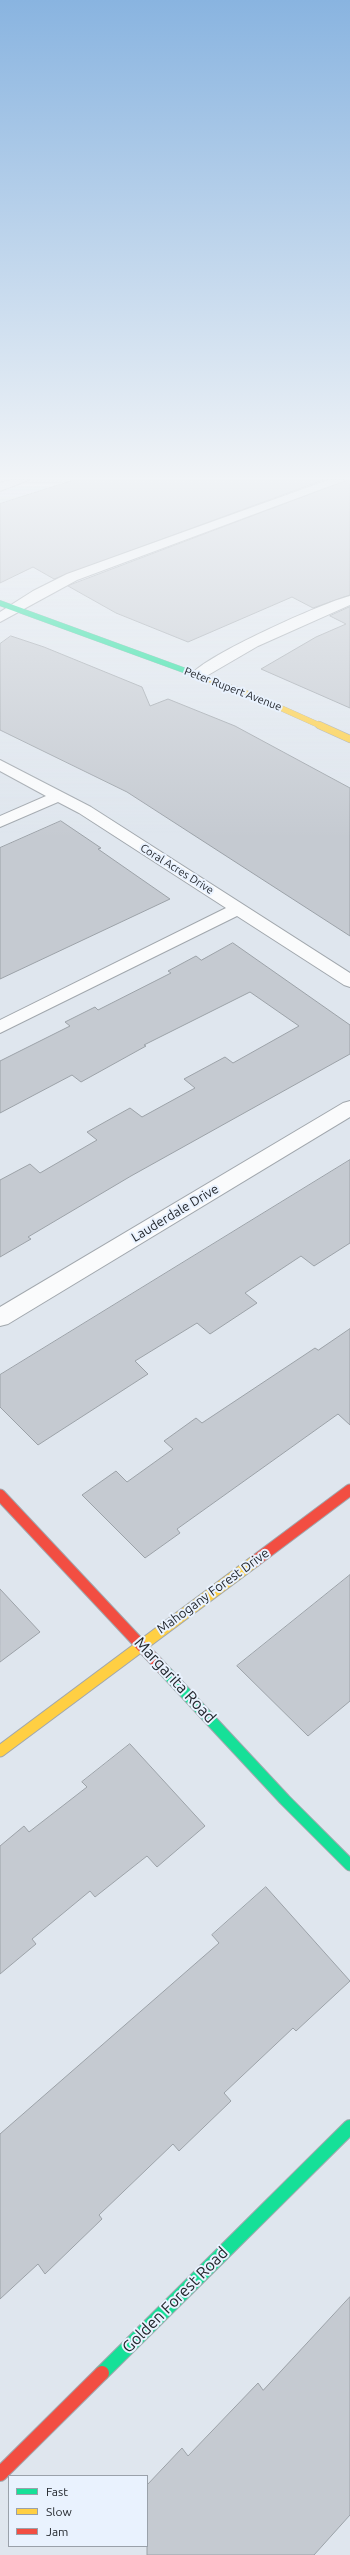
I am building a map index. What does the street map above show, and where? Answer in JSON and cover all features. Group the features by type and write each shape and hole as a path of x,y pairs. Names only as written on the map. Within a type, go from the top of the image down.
{"street":[{"path":"0,618 15,607 30,599"},
{"path":"198,675 220,660 295,622 350,600"},
{"name":"Peter Rupert Avenue","path":"0,603 15,607 254,696 350,739"},
{"name":"Coral Acres Drive","path":"0,765 59,796 240,908 350,981"},
{"path":"0,822 59,796"},
{"path":"0,1027 240,908"},
{"name":"Lauderdale Drive","path":"0,1318 350,1108"},
{"name":"Mahogany Forest Drive","path":"0,1751 141,1643 350,1490"},
{"name":"Margarita Road","path":"0,1495 141,1643 285,1800 350,1865"},
{"name":"Golden Forest Road","path":"0,2474 350,2127"}],"building":[{"path":"92,599 287,599 188,642 116,613"},
{"path":"296,599 338,599 313,608"},
{"path":"350,607 350,708 261,669 316,637 346,624 330,616"},
{"path":"11,636 44,647 142,687 150,706 168,699 235,726 350,788 350,936 127,792 0,730 0,644"},
{"path":"61,821 101,848 98,849 170,899 0,979 0,848"},
{"path":"233,943 350,1025 350,1054 131,1176 28,1237 31,1239 0,1257 0,1180 30,1164 40,1173 97,1140 87,1132 130,1108 142,1117 195,1088 184,1079 225,1057 233,1063 299,1026 250,992 144,1045 146,1046 81,1082 72,1075 0,1113 0,1061 70,1026 65,1022 95,1007 98,1010 171,973 168,971 196,956 201,960"},
{"path":"350,1160 350,1243 314,1266 301,1256 245,1293 257,1303 210,1334 197,1323 135,1361 148,1374 38,1445 0,1407 0,1375"},
{"path":"350,1329 350,1425 338,1414 177,1529 180,1533 145,1558 82,1495 116,1471 127,1482 173,1449 164,1441 196,1418 202,1423 315,1348 318,1350"},
{"path":"350,1575 350,1701 308,1736 237,1666"},
{"path":"0,1589 40,1632 0,1662"},
{"path":"130,1744 205,1826 157,1867 147,1856 95,1897 90,1891 32,1939 36,1944 0,1974 0,1846 24,1826 29,1832 87,1787 82,1782"},
{"path":"266,1887 350,1981 296,2031 293,2028 224,2093 231,2101 179,2151 173,2144 99,2215 102,2219 45,2274 38,2264 0,2299 0,2134 219,1943 212,1935"},
{"path":"350,2297 350,2515 314,2555 147,2555 148,2484 182,2448 188,2456 258,2383 263,2390"}],"traffic: fast":[{"path":"0,603 197,675"},
{"path":"164,1670 285,1800 350,1865"},
{"path":"102,2373 350,2127"}],"traffic: slow":[{"path":"197,675 254,696 350,739"},
{"path":"0,1751 255,1561"}],"traffic: jam":[{"path":"255,1561 350,1490"},
{"path":"0,1495 164,1670"},
{"path":"0,2474 102,2373"}]}
